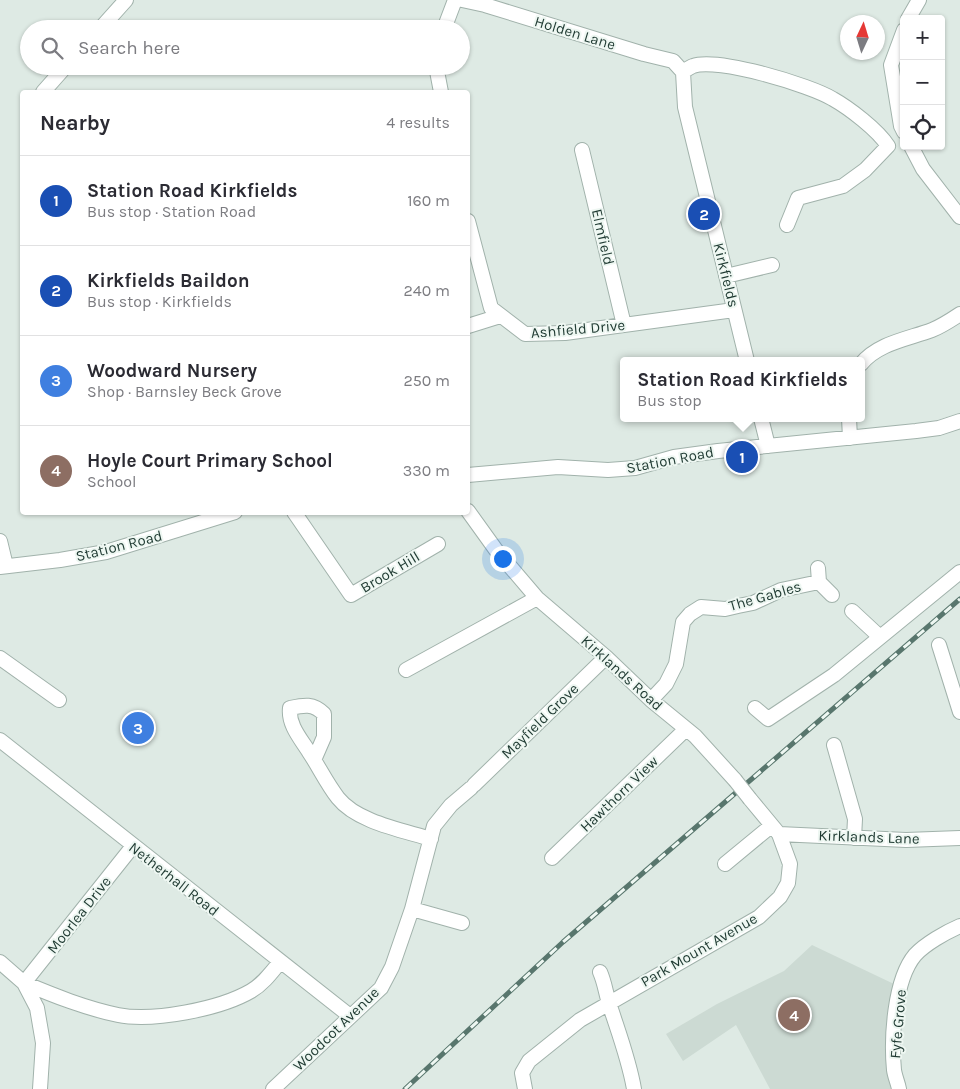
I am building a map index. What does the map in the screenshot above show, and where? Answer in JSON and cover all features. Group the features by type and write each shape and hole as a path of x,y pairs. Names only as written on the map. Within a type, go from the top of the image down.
{"street":[{"path":"108,20 126,0"},
{"path":"447,20 455,0"},
{"name":"Holden Lane","path":"462,0 485,3 644,54 673,61 683,72"},
{"path":"910,15 919,0"},
{"path":"900,41 891,65 900,120"},
{"path":"683,72 694,65 720,65 772,75 833,98 881,134 888,146 866,170 843,186 798,198 787,225"},
{"name":"Kirkfields","path":"683,72 685,107 746,357"},
{"path":"45,90 58,75"},
{"path":"438,75 441,90"},
{"name":"Elmfield","path":"582,150 624,325"},
{"path":"913,150 923,169 960,217"},
{"name":"Ashfield Drive","path":"470,230 490,308 525,334 565,332 734,310"},
{"path":"726,276 772,265"},
{"path":"865,359 882,347 934,329 960,314"},
{"path":"470,325 500,316"},
{"name":"Station Road","path":"470,475 558,467 608,470 635,468 674,457 924,430 960,421"},
{"path":"762,422 768,446"},
{"path":"849,422 850,438"},
{"name":"Kirklands Road","path":"470,514 496,550 537,598 606,657 651,700 695,736 735,780 775,830"},
{"name":"Station Road","path":"3,566 60,560 106,552 225,515"},
{"name":"Brook Hill","path":"296,515 351,595 438,544"},
{"path":"0,541 3,566"},
{"name":"The Gables","path":"818,568 819,582 832,595"},
{"path":"755,708 768,719 834,675 960,572"},
{"name":"The Gables","path":"651,700 666,684 676,664 683,622 690,614 701,607 725,608 753,603 781,590 819,582"},
{"path":"406,670 537,598"},
{"path":"852,611 880,636"},
{"path":"939,644 960,712"},
{"name":"Mayfield Grove","path":"472,787 606,657"},
{"path":"0,658 59,700"},
{"path":"314,760 324,737 324,714 317,707 304,705 286,707 293,726 314,760 338,798 351,810 369,819 431,839"},
{"name":"Hawthorn View","path":"552,858 686,730"},
{"name":"Netherhall Road","path":"0,740 350,1016"},
{"path":"834,745 855,819 854,838"},
{"name":"Woodcot Avenue","path":"274,1089 381,988 392,967 412,908 434,826 451,805 472,787"},
{"path":"725,864 775,830"},
{"name":"Kirklands Lane","path":"775,830 854,838 906,840 960,838"},
{"name":"Park Mount Avenue","path":"525,1089 522,1073 530,1061 580,1020 759,917 780,897 788,883 790,864 775,830"},
{"name":"Moorlea Drive","path":"24,983 133,846"},
{"path":"412,908 462,923"},
{"name":"Fyfe Grove","path":"899,1089 894,1072 895,1017 898,992 905,973 915,955 949,931 960,926"},
{"path":"0,962 24,983 72,1003 120,1015 167,1016 211,1006 250,991 264,981 280,962"},
{"path":"600,972 631,1068 634,1089"},
{"path":"24,983 36,1008 43,1043 40,1089"}],"shaded area":[{"path":"812,945 894,984 889,1005 887,1054 891,1089 770,1089 736,1025 683,1061 666,1034 717,1004 784,971"}],"railway":[{"path":"405,1089 563,942 960,599"}],"place":[{"name":"Kirkfields Baildon","path":"704,214"},
{"name":"Station Road Kirkfields","path":"742,457"},
{"name":"Woodward Nursery","path":"138,728"},
{"name":"Hoyle Court Primary School","path":"794,1015"}]}
